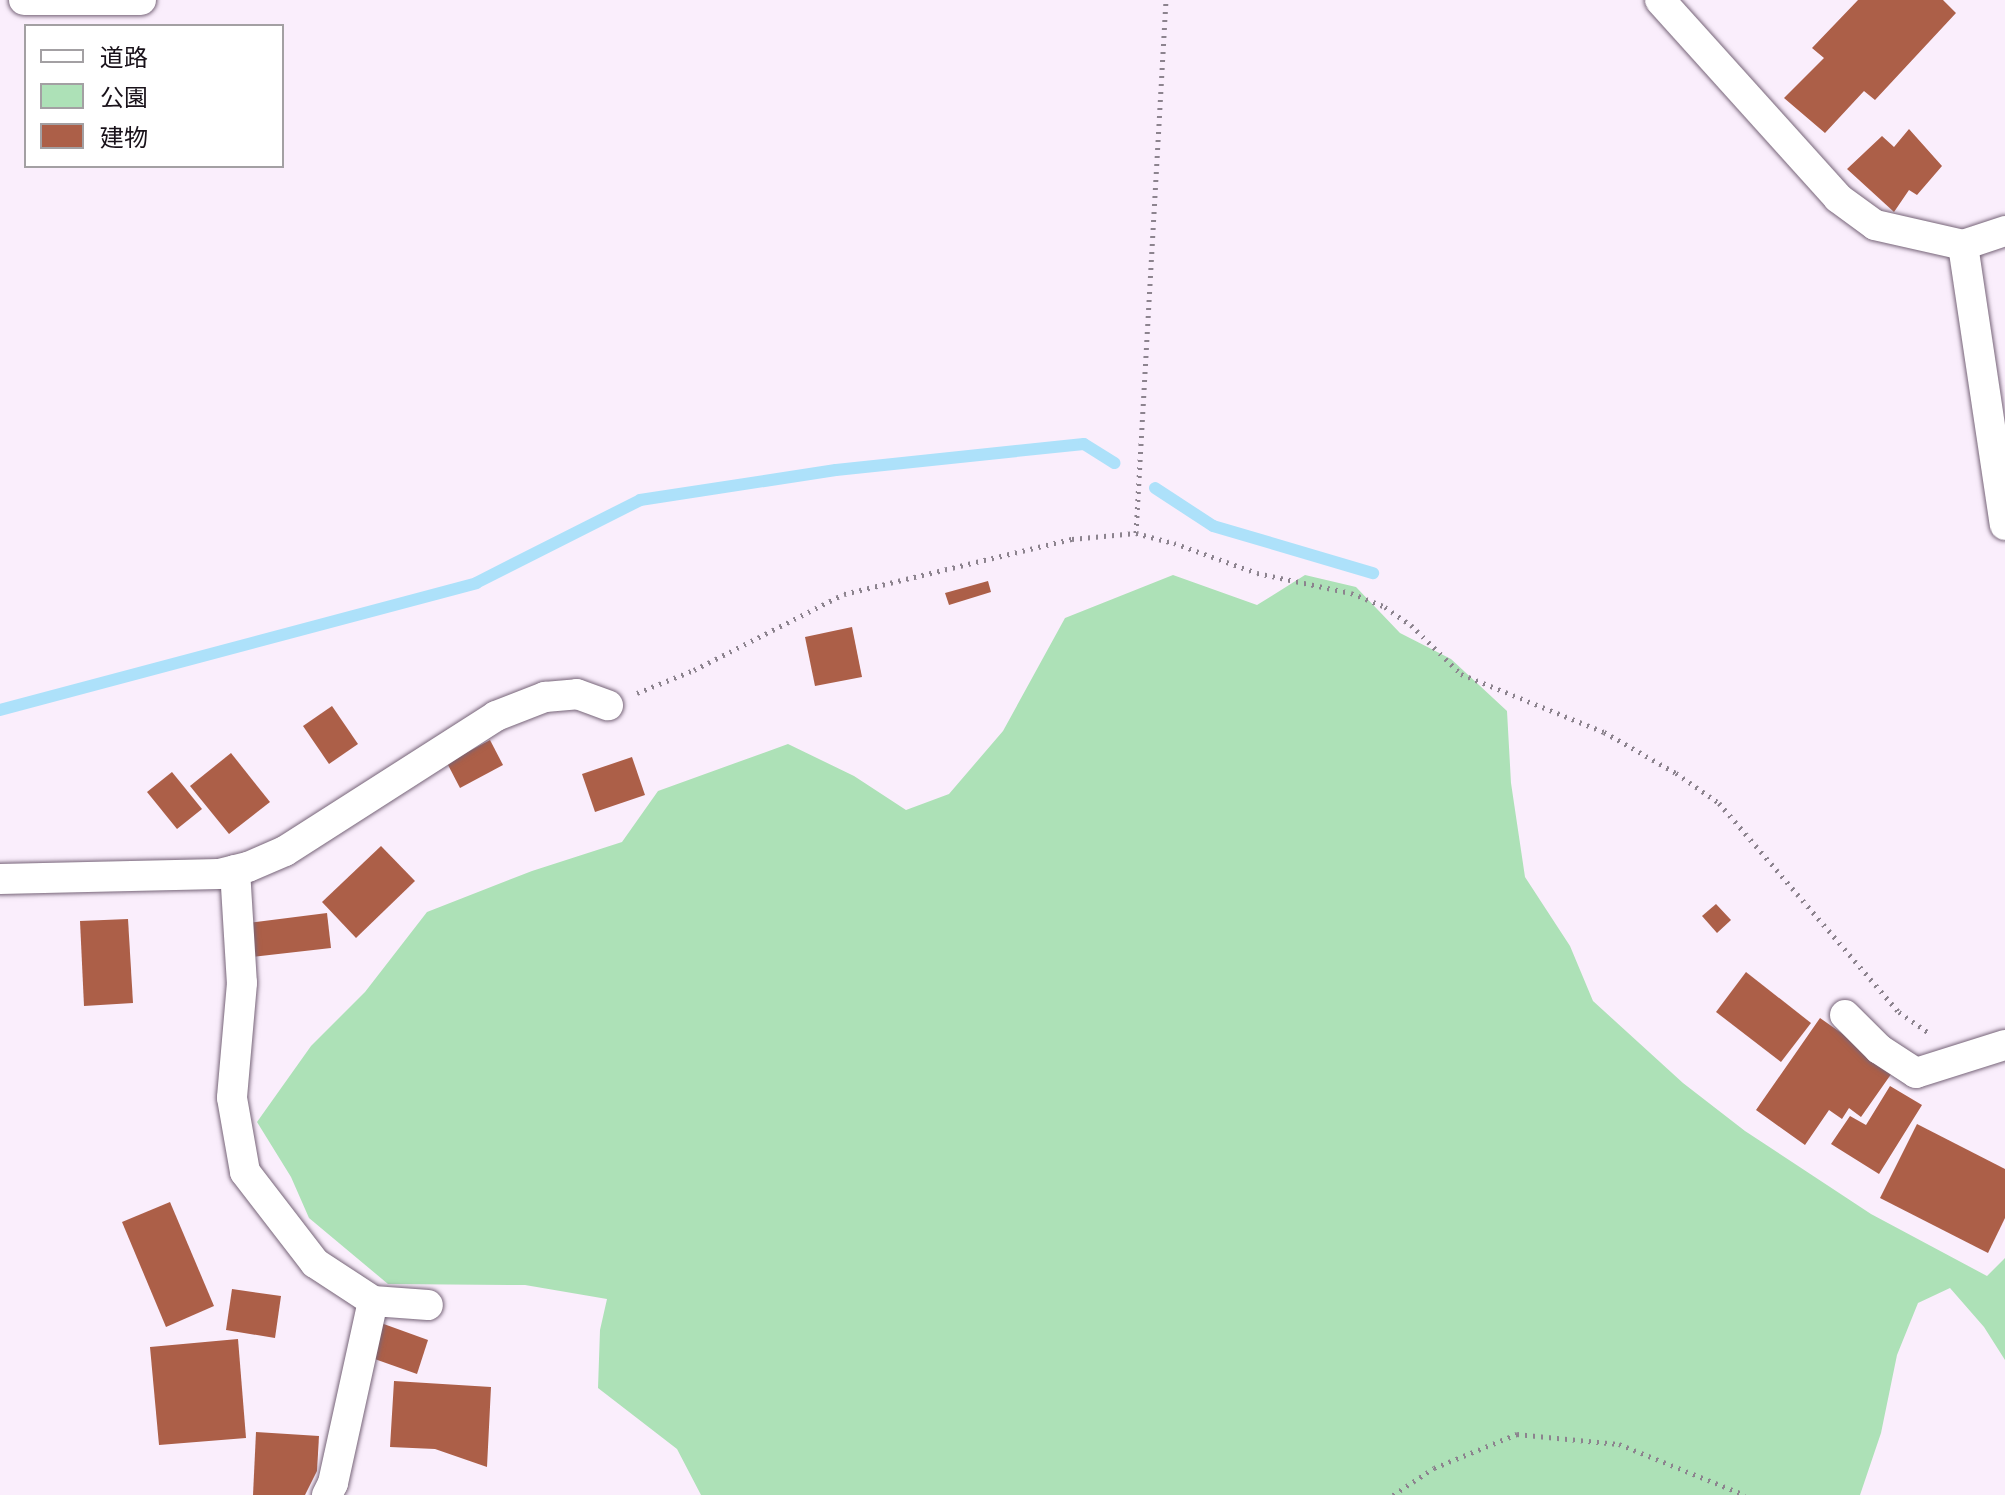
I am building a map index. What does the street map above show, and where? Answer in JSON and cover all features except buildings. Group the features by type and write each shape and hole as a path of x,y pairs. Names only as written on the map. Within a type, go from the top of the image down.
{"street":[{"path":"24,0 141,0"},
{"path":"1660,0 1838,198 1875,225 1963,245 2005,231"},
{"path":"1963,245 2005,525"},
{"path":"0,879 219,874 235,870 285,851 496,716 545,697 577,694 608,705"},
{"path":"235,870 242,983 232,1098 245,1172 315,1263 373,1301 428,1305"},
{"path":"1845,1015 1879,1049 1916,1073 2005,1045"},
{"path":"327,1495 333,1483 373,1301"}],"path":[{"path":"1136,533 1166,0"},
{"path":"608,705 694,670 844,594 1072,539 1136,533 1296,584 1351,593 1385,607 1411,625 1461,674 1604,732 1676,773 1719,803 1899,1012 1938,1039"},
{"path":"1393,1495 1434,1468 1517,1434 1619,1444 1745,1495"}],"green space":[{"path":"1173,575 1257,605 1305,575 1356,587 1400,633 1451,659 1507,711 1511,783 1525,877 1570,946 1593,1001 1683,1083 1745,1131 1871,1214 1987,1276 2005,1258 2005,1360 1984,1327 1950,1288 1918,1303 1897,1355 1881,1433 1860,1495 701,1495 677,1449 598,1388 600,1330 607,1299 525,1285 388,1284 309,1218 291,1177 257,1122 311,1046 365,992 427,912 532,871 622,842 658,791 788,744 854,776 906,810 949,794 1003,731 1065,618"}],"waterway":[{"path":"0,710 476,583 640,500 836,470 1084,444 1114,463"},
{"path":"1155,488 1213,526 1373,573"}]}
